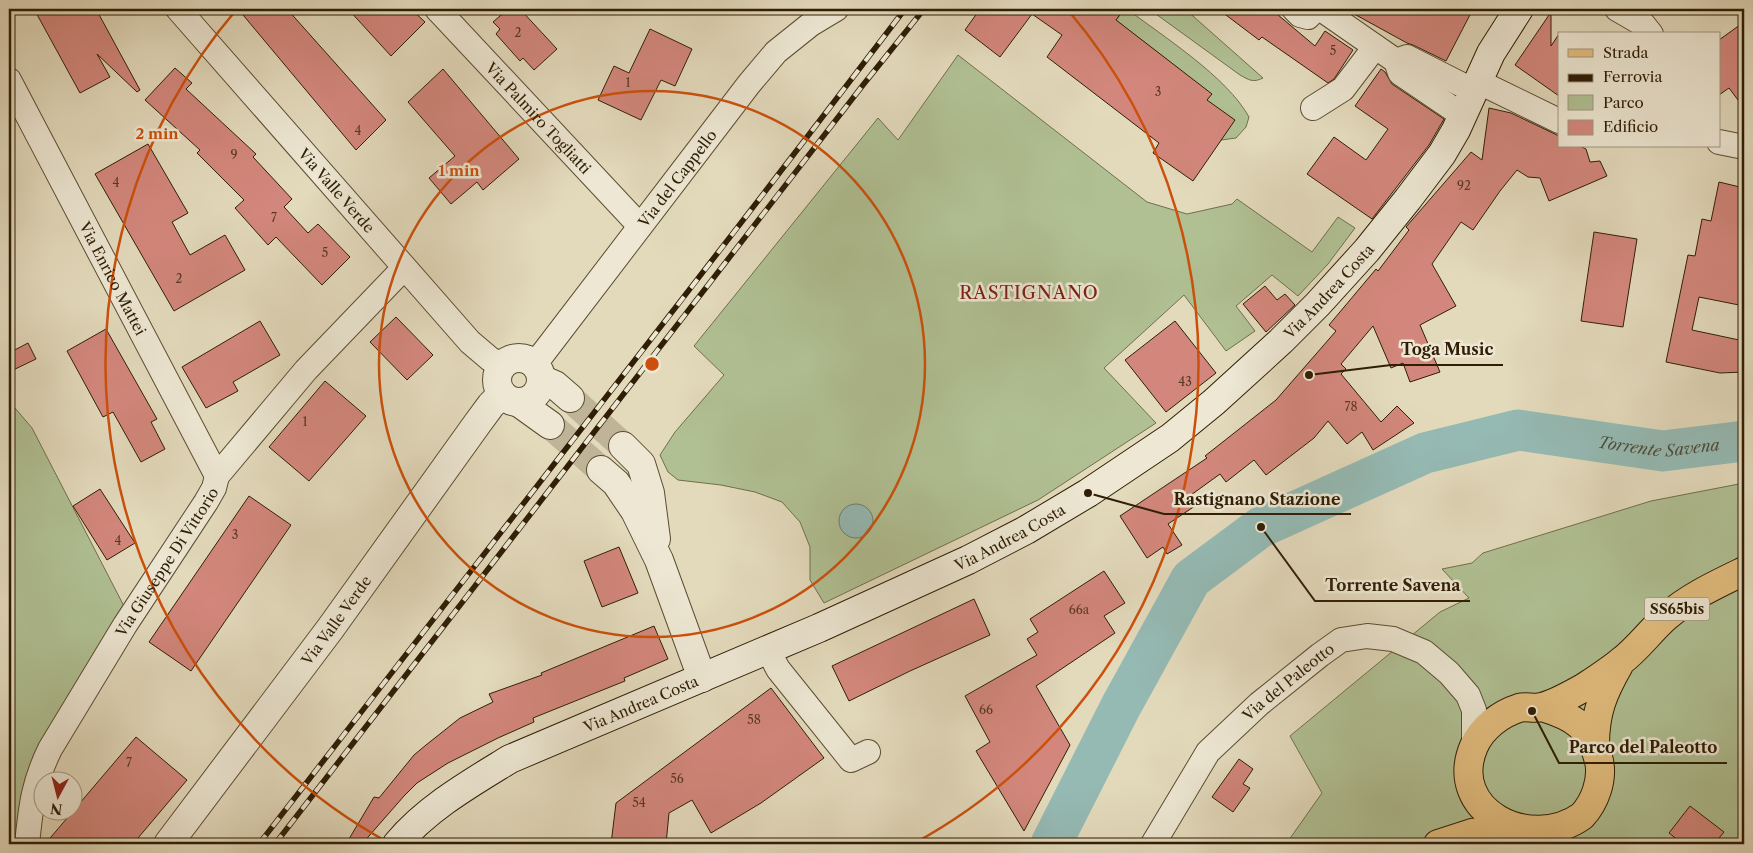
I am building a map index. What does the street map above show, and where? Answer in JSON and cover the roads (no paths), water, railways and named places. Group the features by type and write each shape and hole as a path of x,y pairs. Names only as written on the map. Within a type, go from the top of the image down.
{"main road":[{"name":"Via Andrea Costa","path":"397,844 435,809 469,784 510,759 768,650 933,576 1026,530 1088,493 1170,438 1214,402 1274,348 1367,250 1442,154 1511,11"},
{"path":"550,425 499,389 497,377 502,365 514,358 522,358 570,398"},
{"name":"Via Valle Verde","path":"168,844 330,629 491,405 510,398 525,402 537,393 538,372"},
{"path":"623,446 641,464 650,493 659,560"},
{"path":"601,470 616,483 635,511 659,560 702,678"},
{"name":"SS65bis","path":"1531,708 1583,688 1622,662 1667,616 1704,590 1744,571"},
{"name":"SS65bis","path":"1595,745 1595,724 1598,709 1607,686 1622,662"},
{"path":"1437,844 1472,833 1489,831 1508,832 1530,837 1552,835 1572,825 1588,809 1598,789 1600,767 1595,745 1582,726 1564,714 1531,708 1499,717 1482,732 1474,747 1470,763 1471,789 1476,801 1489,819 1508,832"},
{"path":"1437,844 1453,827 1471,789"}],"street":[{"name":"Via Valle Verde","path":"178,9 470,342 490,359 502,365"},
{"name":"Via Palmiro Togliatti","path":"438,9 640,226"},
{"name":"Via del Cappello","path":"538,372 640,226 749,84 776,52 811,24 836,9"},
{"path":"1294,9 1300,15 1308,17 1316,9"},
{"path":"1321,9 1396,61 1400,73 1462,115"},
{"path":"1617,9 1643,24 1649,32"},
{"path":"1313,108 1343,88 1375,47"},
{"path":"1396,61 1407,57 1558,120"},
{"name":"Via Enrico Mattei","path":"9,80 217,476"},
{"path":"1720,142 1744,147"},
{"name":"Via Giuseppe Di Vittorio","path":"27,844 31,801 40,770 50,749 126,625 206,502 214,488 217,476 306,370 404,268"},
{"name":"Via del Paleotto","path":"1153,844 1208,752 1259,704 1320,654 1341,640 1367,636 1393,639 1424,652 1449,673 1468,695 1474,710 1474,747"},
{"path":"768,650 778,668 851,760 868,752"},
{"name":"Via del Paleotto","path":"1468,695 1496,706 1531,708"}],"water":[{"path":"856,504 868,509 873,521 868,533 856,538 844,533 839,521 844,509"}],"waterway":[{"name":"Torrente Savena","path":"1051,844 1121,706 1191,579 1261,527 1425,453 1518,430 1663,451 1744,441"}],"tunnel":[{"path":"570,398 623,446"},
{"path":"550,425 601,470"}],"railway":[{"path":"259,844 664,323 905,9"},
{"path":"275,844 863,85 924,9"}],"place":[{"name":"Toga Music","path":"1309,375"},
{"name":"Rastignano Stazione","path":"1088,493"},
{"name":"Torrente Savena","path":"1261,527"},
{"name":"Parco del Paleotto","path":"1532,711"}],"district":[{"name":"RASTIGNANO","path":"1029,293"}]}
